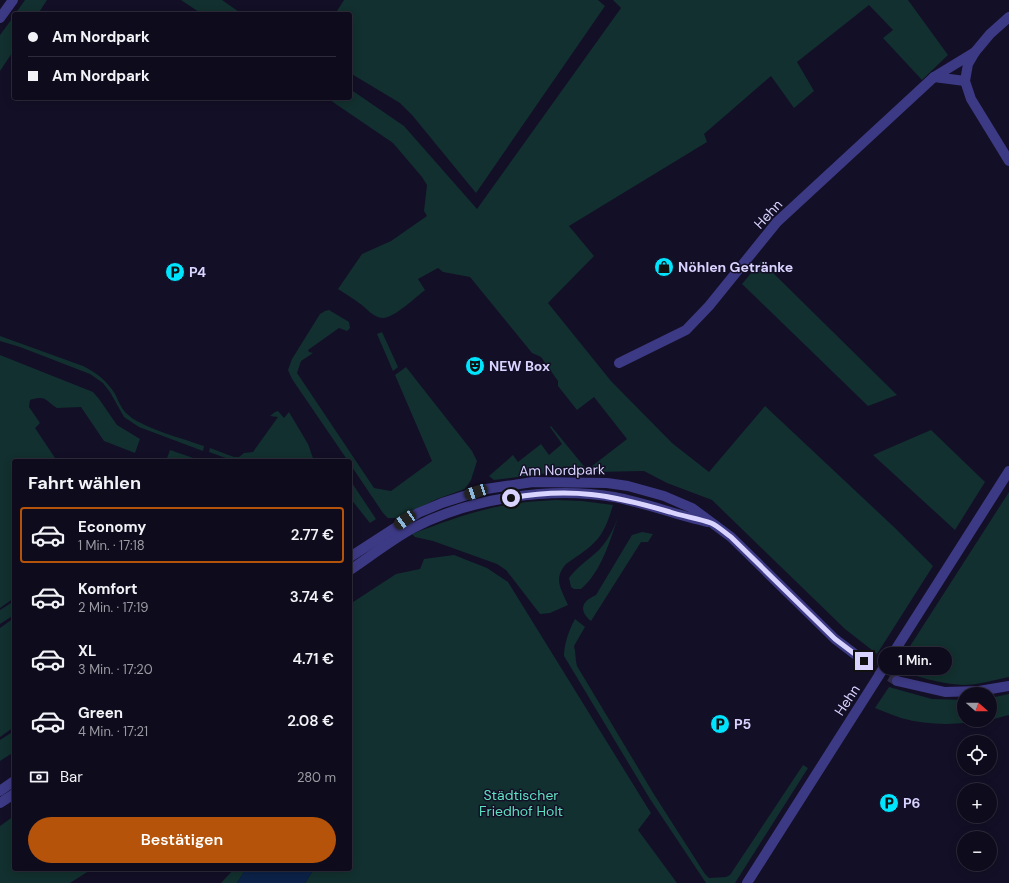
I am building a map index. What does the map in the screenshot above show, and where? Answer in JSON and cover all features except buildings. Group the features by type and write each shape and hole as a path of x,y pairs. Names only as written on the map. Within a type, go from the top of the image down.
{"street":[{"path":"0,18 13,0"},
{"name":"Hehn","path":"965,81 968,64 975,52 990,34 1009,17"},
{"name":"Hehn","path":"619,363 686,330 709,306 777,222 934,77 975,52"},
{"path":"934,77 965,81 971,99 1009,161"},
{"name":"Hehn","path":"747,883 1009,471"},
{"name":"Am Nordpark","path":"352,556 418,513 442,503 486,490 533,482 607,483 642,489 664,496 692,508 731,537 835,639 864,661"},
{"name":"Am Nordpark","path":"352,569 414,528 448,513 487,502 535,494 572,493 616,498 711,523"},
{"path":"897,681 945,692 978,691 1009,686"},
{"path":"0,791 12,782"},
{"path":"0,803 12,795"}],"green space":[{"path":"25,0 47,0 39,12 16,12"},
{"path":"181,0 222,0 239,12 199,12"},
{"path":"344,0 598,0 605,6 476,193 412,115 400,103 352,74 352,12 336,12"},
{"path":"613,0 908,0 948,55 922,80 883,38 893,30 869,5 797,62 814,91 794,108 771,76 704,134 707,142 569,226 594,256 548,303 611,381 672,443 709,472 765,406 895,528 933,566 877,654 845,629 712,500 667,483 644,471 548,473 494,480 489,476 513,455 518,462 541,444 549,455 562,444 550,427 551,426 587,470 627,439 594,397 577,410 558,386 558,381 541,357 532,353 470,277 443,272 438,268 418,279 425,290 393,315 383,318 373,315 357,301 338,289 362,254 391,241 427,216 424,211 427,185 393,143 330,100 352,100 352,90 404,126 477,209 621,8"},
{"path":"12,19 12,53 0,71 0,35"},
{"path":"761,261 897,395 868,406 742,284"},
{"path":"329,310 349,322 350,328 347,331 339,328 308,350 309,352 313,353 301,361 297,373 374,488 391,491 432,461 395,375 406,367 472,451 477,461 471,480 465,489 437,499 398,518 388,518 383,513 352,467 352,459 347,459 292,379 288,370 292,359 320,314"},
{"path":"382,332 398,367 393,371 377,334"},
{"path":"0,336 83,366 109,385 123,409 132,418 151,428 204,446 203,451 139,427 124,417 110,392 103,383 90,374 20,347 0,341"},
{"path":"0,355 93,392 117,425 140,439 135,453 104,441 81,407 57,408 43,398 30,400 29,407 40,423 35,428 56,459 12,459 12,599 0,608"},
{"path":"278,411 284,418 289,412 308,444 313,459 228,459 209,452 210,448 234,457 239,457 244,453 253,452 278,417 270,416"},
{"path":"931,430 985,482 955,530 873,455"},
{"path":"170,450 196,459 167,459"},
{"path":"352,483 376,519 370,523 352,500"},
{"path":"1009,492 1009,677 963,685 929,680 896,668"},
{"path":"556,500 582,501 613,505 606,526 597,540 566,564 562,569 559,579 561,589 568,605 550,613 540,614 506,570 497,564 433,541 415,537 412,534 489,508"},
{"path":"619,515 609,545 595,573 581,589 574,589 571,587 569,578 603,546"},
{"path":"642,532 653,534 648,542 641,542 591,621 584,613 583,606 587,600 596,595 632,535"},
{"name":"Städtischer Friedhof Holt","path":"454,555 487,568 508,582 651,813 638,830 677,883 305,883 313,871 352,871 352,603 396,574 420,569 424,559"},
{"path":"12,602 12,616 0,624 0,610"},
{"path":"12,619 12,728 0,737 0,628"},
{"path":"575,619 585,627 574,646 577,666 655,796 709,878 726,877 730,875 803,765 808,768 735,883 706,883 650,799 564,656 567,637"},
{"path":"889,687 932,699 957,700 957,723 944,724 912,721 875,708"},
{"path":"1009,694 1009,715 997,718 997,697"},
{"path":"12,732 12,753 0,761 0,740"},
{"path":"12,817 12,871 89,871 70,883 0,883 0,826"},
{"path":"232,871 245,871 237,883 221,883"}],"water":[{"path":"245,871 313,871 305,883 237,883"}],"tunnel":[{"path":"864,661 897,681"}],"place":[{"name":"Nöhlen Getränke","path":"664,267"},
{"name":"P4","path":"175,272"},
{"name":"NEW Box","path":"475,366"},
{"name":"P5","path":"720,724"},
{"name":"P6","path":"889,803"}],"route":[{"path":"511,498 535,494 572,493 605,496 630,501 711,523 731,537 835,639 864,661"}]}
